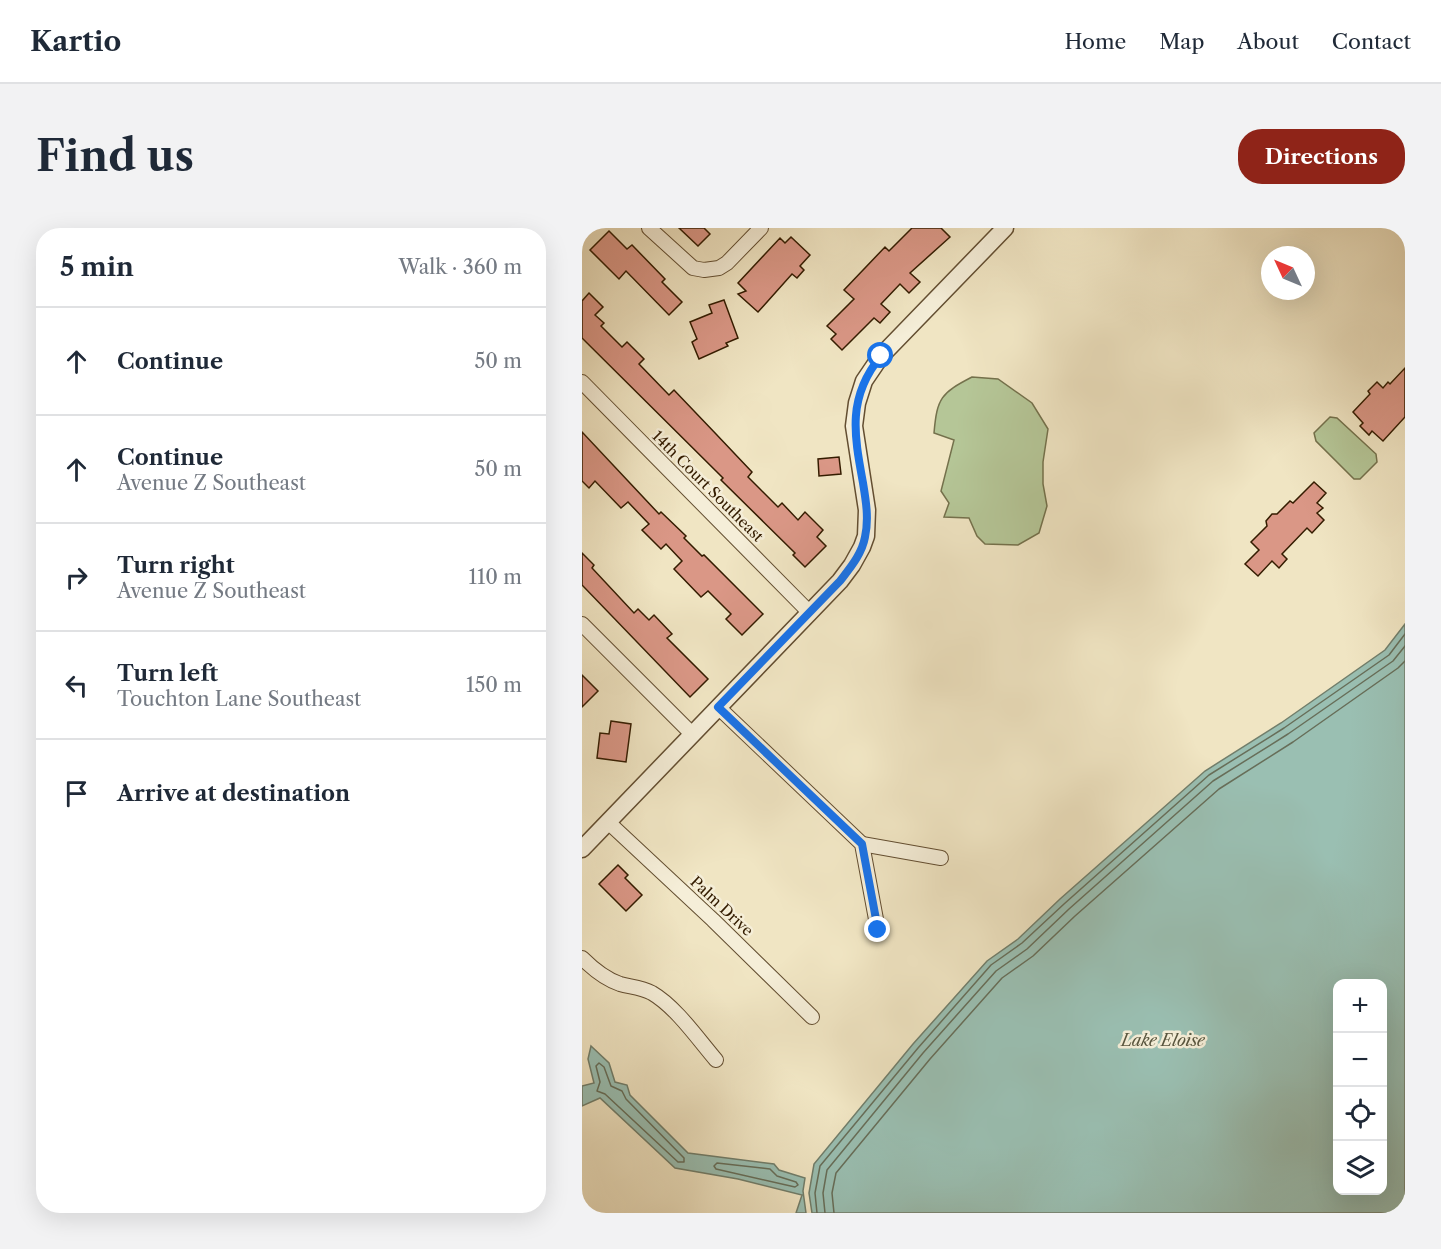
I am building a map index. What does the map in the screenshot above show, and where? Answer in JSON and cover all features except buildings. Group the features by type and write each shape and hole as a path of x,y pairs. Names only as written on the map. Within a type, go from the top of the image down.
{"street":[{"path":"649,228 693,268 704,270 719,268 727,263 761,228"},
{"path":"582,849 810,613 852,565 866,536 867,510 854,426 857,402 864,381 874,364 1005,228"},
{"name":"14th Court Southeast","path":"582,382 810,613"},
{"path":"582,624 692,734"},
{"path":"718,707 862,844 941,858"},
{"name":"Palm Drive","path":"608,822 812,1017"},
{"path":"862,844 878,930"},
{"path":"582,958 603,976 622,985 646,989 655,994 684,1022 716,1060"}],"green space":[{"path":"972,377 998,379 1032,403 1048,429 1043,462 1043,484 1047,506 1039,533 1018,545 985,544 977,536 969,518 944,517 949,503 941,491 954,440 934,433 937,412 942,398 947,393"},
{"path":"1330,417 1337,418 1376,454 1377,462 1360,479 1354,479 1316,441 1314,433"}],"water":[{"name":"Lake Eloise","path":"1405,624 1405,1213 812,1213 809,1193 814,1164 913,1044 987,961 1018,939 1205,771 1281,723 1385,650"},
{"path":"591,1046 609,1063 615,1082 627,1085 630,1095 688,1153 774,1164 779,1170 805,1178 803,1191 806,1213 796,1213 802,1195 738,1179 675,1168 600,1098 582,1106 582,1086 594,1083 588,1059"}],"route":[{"path":"878,930 862,844 718,707 840,581 862,547 866,536 867,510 854,426 857,402 864,381 881,356"}]}
